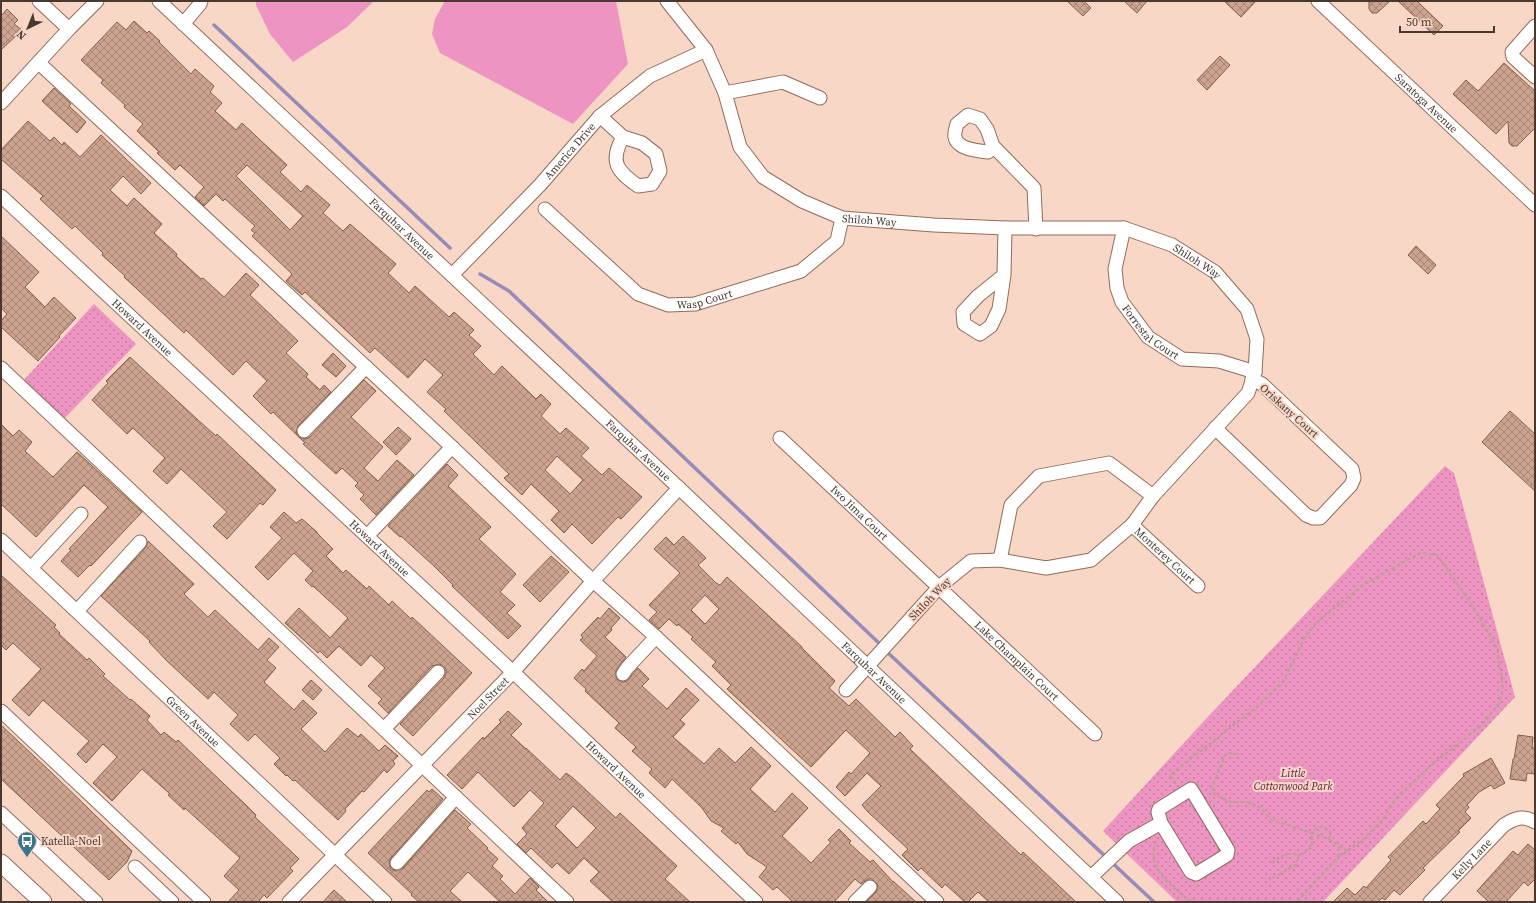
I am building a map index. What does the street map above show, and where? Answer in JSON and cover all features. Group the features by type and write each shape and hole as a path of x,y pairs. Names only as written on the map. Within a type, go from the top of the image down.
{"main road":[{"path":"1,863 43,902"}],"street":[{"path":"39,1 69,29"},
{"path":"1,103 97,1"},
{"name":"Farquhar Avenue","path":"159,1 679,488 1117,902"},
{"name":"Shiloh Way","path":"667,1 706,50 725,93 740,147 763,177 802,201 842,218 934,225 1005,228 1124,228 1172,246 1215,272 1247,309 1257,339 1254,376 1248,393 1153,496 1132,525 1091,560 1046,568 1000,560 971,561 939,587 846,690"},
{"name":"Saratoga Avenue","path":"1318,1 1535,205"},
{"path":"183,24 199,2"},
{"path":"1535,26 1512,52 1513,57 1535,77"},
{"name":"America Drive","path":"452,276 540,185 600,116 650,76 706,50"},
{"path":"39,63 452,447 593,581 656,637 937,902"},
{"path":"725,93 783,82 820,98"},
{"path":"600,116 623,137"},
{"path":"992,146 1034,188 1036,229"},
{"name":"Howard Avenue","path":"1,196 368,536 756,902"},
{"name":"Wasp Court","path":"545,209 638,294 668,305 695,304 751,288 801,271 837,241 842,218"},
{"path":"1004,275 1005,228"},
{"name":"Forrestal Court","path":"1124,228 1115,269 1117,288 1122,302 1148,337 1182,359 1219,361 1254,376"},
{"path":"304,431 366,367"},
{"path":"1,368 567,902"},
{"name":"Oriskany Court","path":"1215,428 1306,515 1313,518 1320,518 1351,485 1354,478 1352,469 1254,376"},
{"name":"Iwo Jima Court","path":"780,438 939,587"},
{"path":"368,536 452,447"},
{"path":"1000,560 1011,505 1039,476 1109,463 1153,496"},
{"name":"Noel Street","path":"289,902 513,672 593,581 679,488"},
{"path":"31,568 81,514"},
{"name":"Monterey Court","path":"1132,525 1198,586"},
{"name":"Green Avenue","path":"1,540 385,902"},
{"path":"77,611 140,542"},
{"name":"Lake Champlain Court","path":"939,587 1095,734"},
{"path":"623,674 626,668 656,637"},
{"path":"384,729 438,672"},
{"path":"1,711 204,902"},
{"path":"1191,789 1228,850 1227,855 1196,874 1191,872 1161,823 1158,812 1159,809 1191,789"},
{"path":"397,862 456,797"},
{"path":"1,813 96,902"},
{"name":"Kelly Lane","path":"1430,902 1514,813 1535,822"},
{"path":"1091,877 1128,842 1161,823"},
{"path":"135,867 172,902"},
{"path":"855,902 870,887"},
{"path":"177,902 190,888"}],"path":[{"path":"1183,794 1170,776 1258,706 1283,682 1304,639 1316,623 1362,585 1420,553 1438,555 1472,605 1497,648 1503,688 1499,703 1482,725 1430,766 1396,798 1383,819 1363,840 1338,857 1297,902"},
{"path":"1238,754 1226,753 1212,788 1215,795 1231,802 1248,802 1259,807 1272,820 1329,840 1347,851"},
{"path":"1272,863 1280,856 1293,853 1299,855 1306,852 1312,847 1312,833 1316,828 1322,826 1331,832 1329,840"},
{"path":"1157,838 1153,849 1156,867 1163,879 1191,902"},
{"path":"1338,857 1339,845"},
{"path":"1268,880 1296,865 1299,855"}],"green space":[{"path":"256,1 374,1 347,27 293,62 270,34 256,5"},
{"path":"445,1 616,1 628,64 573,124 440,53 432,34 435,19"},
{"path":"94,304 136,344 63,420 24,380"},
{"name":"Little Cottonwood Park","path":"1445,466 1454,473 1515,697 1323,902 1177,902 1103,831 1204,721"}],"building":[{"path":"1067,1 1084,1 1091,8 1083,16"},
{"path":"1124,1 1147,1 1137,13"},
{"path":"1224,1 1256,1 1241,17"},
{"path":"1369,1 1390,1 1377,13 1372,13 1369,9"},
{"path":"1398,1 1417,1 1443,26 1434,35"},
{"path":"7,9 18,20 14,24 22,30 1,50 1,16"},
{"path":"134,21 147,33 149,31 160,41 159,42 191,74 195,69 214,86 210,92 222,103 215,111 236,130 242,123 287,165 280,172 301,192 307,185 330,205 323,213 343,231 350,224 396,264 388,273 409,293 415,286 449,317 454,312 474,330 469,335 481,346 473,354 494,375 502,366 536,399 541,394 551,404 541,416 560,434 566,428 589,448 581,456 602,475 609,468 642,497 621,519 618,517 592,544 572,524 564,533 551,520 559,511 531,484 522,495 504,478 509,474 444,411 446,409 427,392 443,375 425,359 408,378 375,348 370,353 305,292 302,295 286,281 292,274 252,236 255,233 251,230 255,226 225,199 223,201 216,194 204,206 195,197 204,187 180,165 175,170 137,131 143,124 101,83 103,80 81,60 117,22 126,30","holes":["247,165 303,216 290,230 236,176","557,456 583,480 570,494 545,470"]},
{"path":"1220,56 1230,65 1207,90 1197,80"},
{"path":"1504,63 1535,91 1535,128 1517,146 1512,146 1509,143 1508,121 1496,134 1453,94 1466,80 1478,91"},
{"path":"54,88 71,104 69,106 86,122 77,133 42,101"},
{"path":"28,121 50,141 54,137 62,145 64,142 80,157 101,135 151,183 141,194 123,176 110,190 127,206 134,198 162,224 154,233 177,254 176,256 201,279 203,278 224,297 246,273 259,285 250,295 298,341 286,353 308,374 306,377 320,390 324,385 331,392 298,426 296,433 299,437 306,439 310,437 364,380 376,391 351,417 383,447 364,468 378,481 397,460 414,475 376,515 360,499 364,495 355,486 358,483 342,468 336,474 303,444 305,443 273,412 271,414 253,396 267,381 246,361 233,375 186,330 184,333 124,277 125,276 102,255 103,253 75,226 72,229 40,199 43,196 1,159 1,150"},
{"path":"1,236 39,272 25,287 45,307 54,297 76,318 38,361 1,327 1,321 7,314 1,308"},
{"path":"1416,246 1436,265 1428,274 1408,255"},
{"path":"333,353 346,366 336,377 322,365"},
{"path":"130,357 216,436 217,434 276,490 263,505 260,503 227,539 213,526 227,512 181,469 167,484 153,471 165,458 133,428 127,434 92,400 108,383 106,381"},
{"path":"1510,411 1535,434 1535,491 1482,442"},
{"path":"1,424 13,436 19,430 32,442 25,451 53,477 77,452 142,512 91,566 90,565 78,577 61,561 71,550 69,549 108,507 84,485 36,537 1,504"},
{"path":"398,427 411,439 396,455 383,442"},
{"path":"447,464 458,475 448,486 491,527 479,539 516,574 500,592 515,605 507,613 521,626 508,639 452,586 453,585 435,567 388,526"},
{"path":"284,512 296,523 302,519 317,532 333,549 326,556 343,573 346,570 367,589 369,586 389,605 392,601 411,619 412,617 472,673 413,736 400,724 444,678 446,669 440,664 432,666 388,713 378,703 382,699 368,686 385,668 371,655 361,666 339,646 327,658 320,651 318,653 285,623 299,608 330,638 348,618 305,580 313,571 294,553 268,580 255,567 282,538 270,527"},
{"path":"683,536 706,558 698,565 716,583 720,585 727,577 802,647 835,681 829,688 849,706 856,699 895,737 900,732 913,746 910,749 1021,855 1023,852 1076,902 989,902 978,892 968,902 965,902 945,884 942,888 921,868 918,871 902,855 908,849 862,805 881,786 867,773 845,796 836,787 849,772 851,774 870,753 846,730 811,767 727,689 731,685 712,666 716,662 691,639 693,637 678,624 677,626 669,619 659,629 649,620 657,612 649,605 680,573 654,549 666,537 674,545","holes":["705,595 719,609 705,624 691,610"]},
{"path":"148,541 194,584 184,594 208,617 215,610 258,650 269,638 279,647 267,660 276,668 264,682 294,710 303,700 317,713 301,729 325,752 347,728 358,737 361,734 379,751 385,745 398,756 393,761 395,764 387,773 384,770 364,792 362,791 345,809 346,811 338,820 295,780 293,781 287,775 286,776 274,764 280,758 255,734 248,741 230,724 238,715 214,692 208,699 167,661 149,642 150,641 101,596 146,547"},
{"path":"551,556 569,572 540,602 523,585"},
{"path":"1,575 56,625 54,627 60,633 59,634 87,660 89,658 105,674 103,676 150,716 147,720 161,735 164,732 176,742 178,740 247,806 256,815 255,817 299,859 290,868 293,871 267,898 264,895 258,902 228,902 239,890 224,876 240,858 239,857 185,808 184,810 168,795 170,794 142,769 112,801 93,783 117,757 103,744 86,763 77,754 89,741 43,700 29,716 12,700 41,669 13,643 6,650 1,645"},
{"path":"609,608 620,618 605,637 626,657 616,670 616,677 618,680 623,682 627,681 638,668 649,679 642,686 667,709 686,688 699,700 680,720 685,724 673,737 704,764 719,748 735,763 751,747 771,766 750,789 775,812 792,793 808,808 782,836 811,863 831,842 828,840 839,829 851,841 849,843 870,862 873,860 893,882 916,902 866,902 876,892 878,885 872,879 868,879 861,884 855,879 834,902 793,902 777,887 773,890 759,877 767,867 747,854 738,842 736,844 721,831 724,828 711,821 702,808 672,779 665,788 649,773 652,769 632,751 636,747 615,728 619,723 585,691 586,689 574,678 582,669 584,671 597,656 580,640 583,638 581,635 598,617 600,619"},
{"path":"311,680 322,690 313,700 302,690"},
{"path":"508,711 522,724 511,735 526,749 560,780 566,773 616,818 620,813 677,866 665,879 690,902 613,902 590,881 599,872 584,858 569,874 557,863 552,868 531,848 526,853 517,844 527,834 522,828 544,803 530,790 514,807 478,772 462,789 447,775 483,737 484,739 501,722 499,720","holes":["573,806 596,828 577,848 555,826"]},
{"path":"1,725 132,851 127,862 109,880 1,779"},
{"path":"1518,735 1533,737 1532,748 1535,748 1535,774 1527,773 1526,781 1510,779"},
{"path":"1491,758 1505,783 1494,789 1491,785 1479,792 1467,805 1469,807 1465,812 1471,818 1458,831 1460,832 1423,868 1425,870 1400,895 1394,890 1385,900 1382,898 1378,902 1333,902 1347,888 1355,895 1364,886 1366,888 1391,860 1388,857 1423,821 1426,824 1440,809 1436,805 1464,776 1463,774"},
{"path":"432,789 443,799 391,858 389,862 391,869 396,871 403,868 455,810 471,824 467,828 498,859 492,866 503,876 500,879 515,894 530,878 539,887 536,890 548,902 500,902 468,872 450,891 462,902 419,902 411,895 412,894 368,853 427,790 429,792"},
{"path":"1528,844 1535,850 1535,879 1528,886 1524,882 1506,902 1489,902 1477,891 1513,851 1518,855"},
{"path":"334,890 347,902 323,902"}],"waterway":[{"path":"214,25 450,248"},
{"path":"480,274 509,291 882,646"},
{"path":"886,651 1154,902"}],"place":[{"name":"Katella-Noel","path":"27,858"}]}
